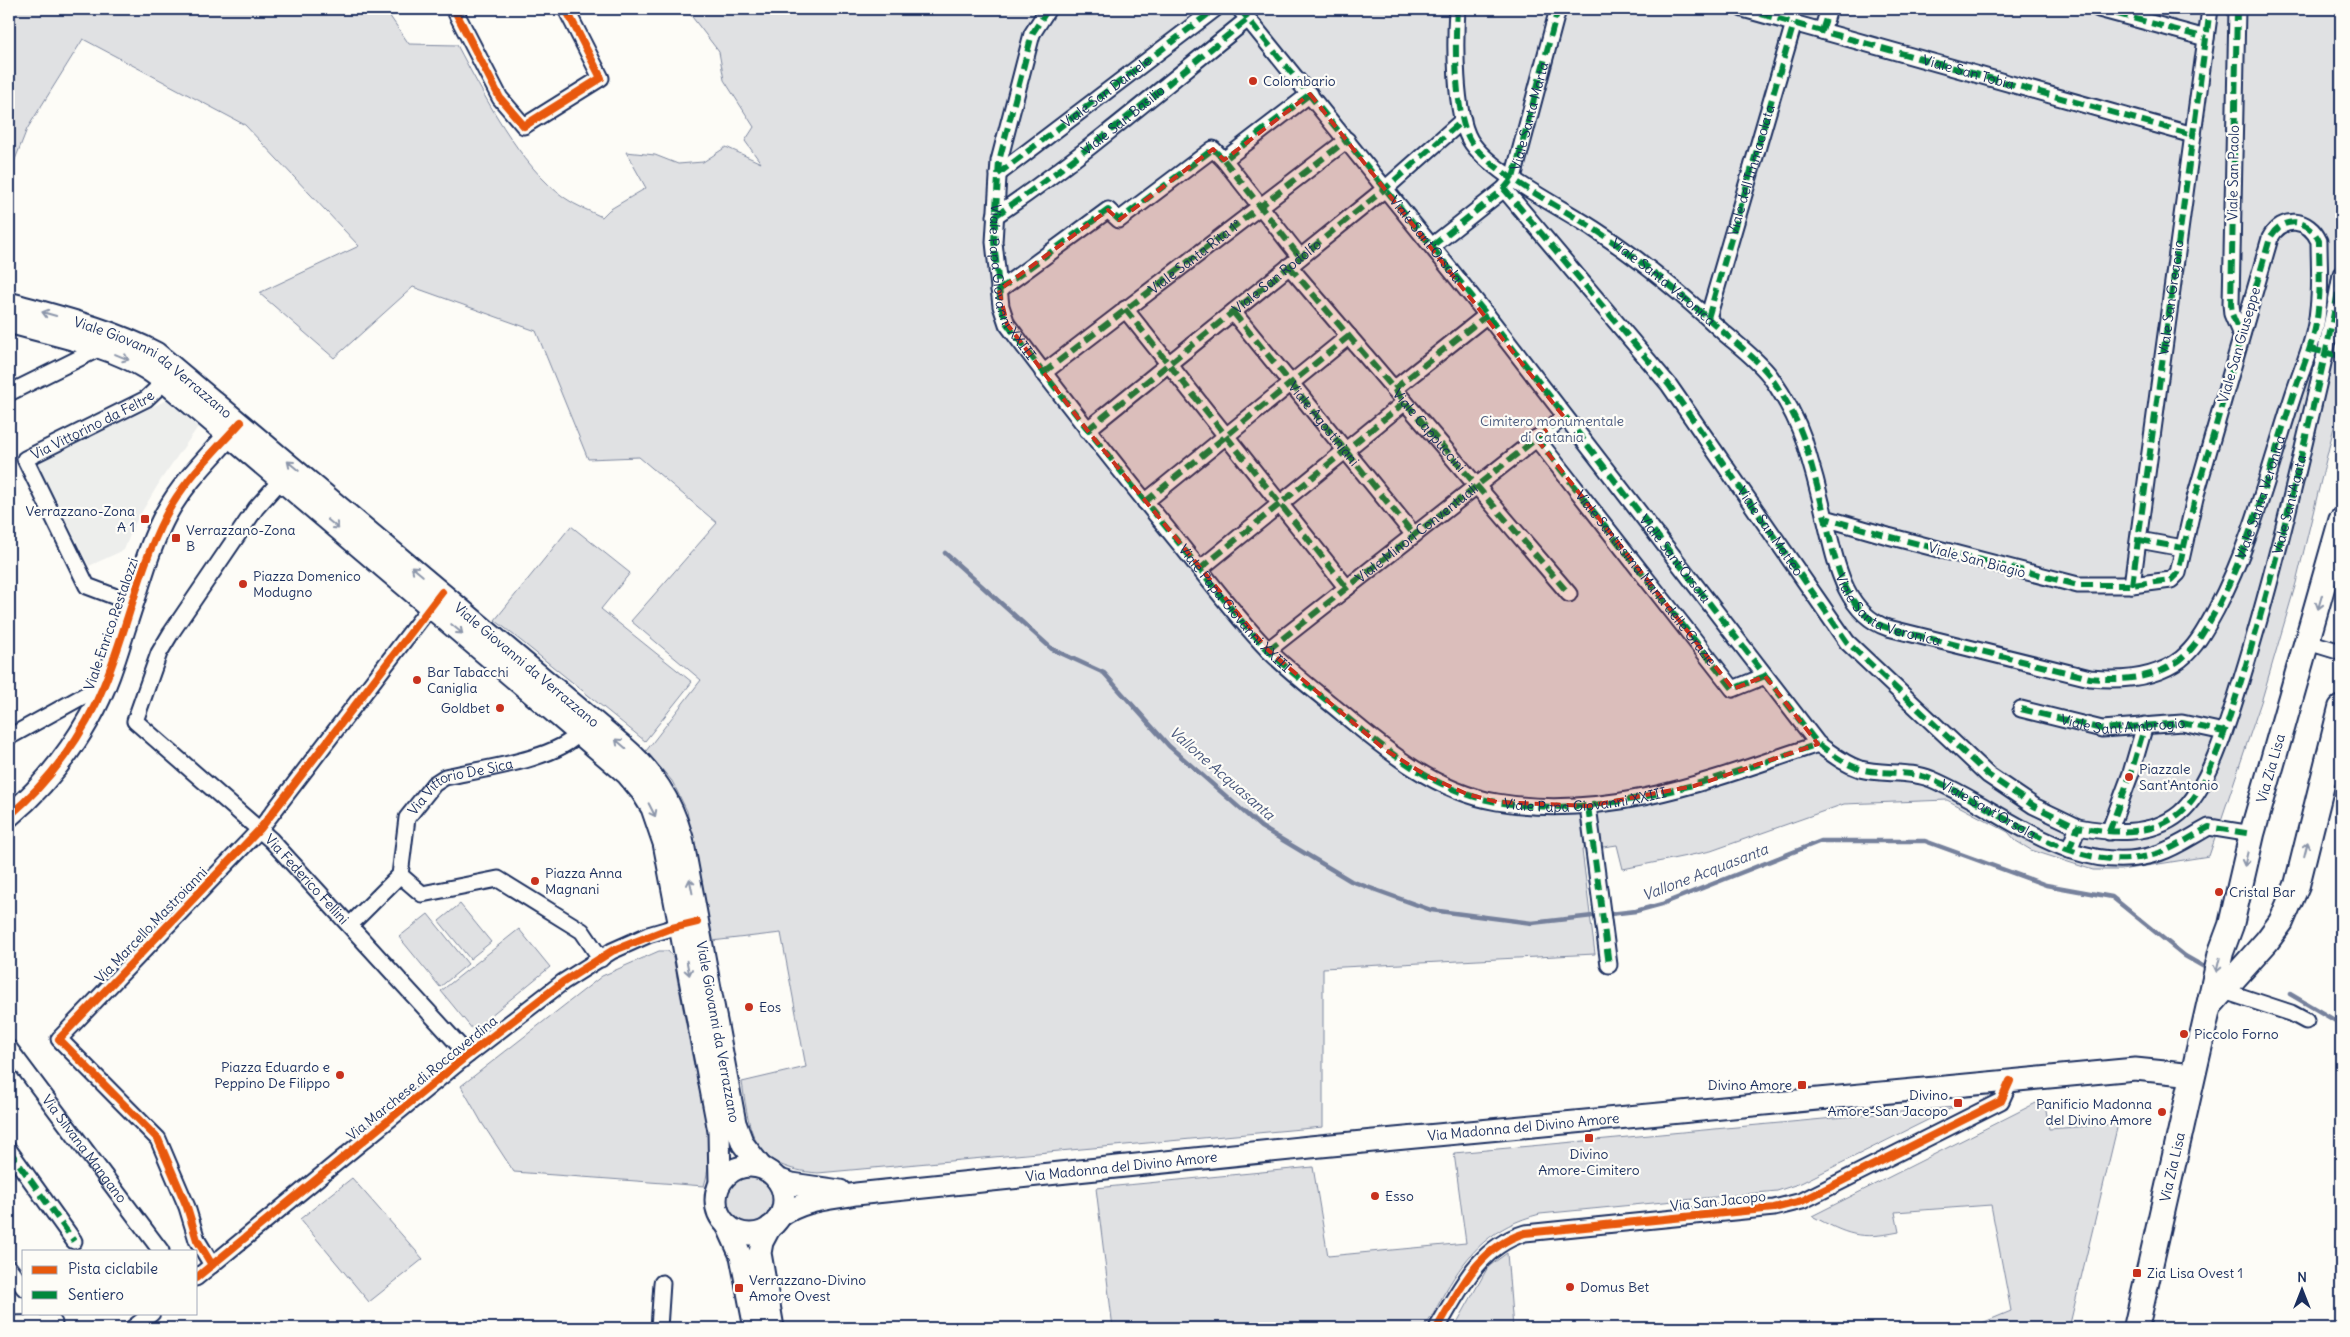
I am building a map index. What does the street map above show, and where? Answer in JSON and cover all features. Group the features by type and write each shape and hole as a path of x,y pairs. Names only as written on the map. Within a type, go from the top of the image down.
{"main road":[{"name":"Viale Giovanni da Verrazzano","path":"9,303 106,330 126,338 436,599 579,733 627,774 642,792 652,808 689,924"},
{"name":"Viale Giovanni da Verrazzano","path":"11,325 100,348 121,356 152,361"},
{"name":"Viale Giovanni da Verrazzano","path":"152,361 164,382 235,429 281,480 623,746 651,774 664,792 676,819 689,924 715,1066 720,1183"},
{"name":"Viale Enrico Pestalozzi","path":"9,816 25,802 66,755 91,716 105,684 152,546 166,514 188,482 235,429"},
{"name":"Via Zia Lisa","path":"2136,1328 2194,1075 2216,998 2221,952 2231,924 2252,834 2341,521"},
{"name":"Via Zia Lisa","path":"2216,998 2267,942 2281,922 2297,885 2341,708"},
{"path":"2231,924 2239,938 2246,942 2267,942"},
{"name":"Viale Giovanni da Verrazzano","path":"715,1066 738,1133 769,1173"},
{"name":"Via Madonna del Divino Amore","path":"856,1194 1310,1147 2136,1069 2194,1075"},
{"path":"755,1328 741,1256 716,1205 716,1194 720,1183 734,1169 748,1166 792,1184 856,1194"},
{"path":"769,1173 783,1193 782,1209 762,1242 760,1252 773,1328"},
{"path":"727,1226 748,1234 764,1231 791,1208 802,1204 856,1194"}],"street":[{"path":"454,9 500,98 524,126 601,78 566,9"},
{"name":"Viale Papa Giovanni XXIII","path":"1048,9 1032,34 1008,124 998,174 994,216 998,290 1007,324 1087,430 1268,650 1384,749 1427,776 1467,794 1497,802 1535,806 1588,806 1628,802 1694,786 1818,744"},
{"name":"Viale San Daniele","path":"998,174 1215,9"},
{"name":"Viale Santa Veronica","path":"1457,9 1457,65 1463,120 1469,138 1479,153 1508,184 1624,248 1708,318 1764,370 1786,401 1804,440 1834,556 1847,589 1858,608 1876,624 2071,675 2112,680 2157,672 2180,659 2198,642 2226,589 2254,522 2310,350"},
{"name":"Viale Santa Marta","path":"1508,184 1558,9"},
{"name":"Viale San Tobia","path":"1743,9 1766,12 1794,23 2193,135"},
{"path":"1822,31 1828,9"},
{"path":"2099,9 2206,38"},
{"name":"Viale San Gregorio","path":"2132,585 2210,9"},
{"name":"Viale San Paolo","path":"2236,9 2231,304 2232,314 2240,335"},
{"name":"Viale Sant'Orsola","path":"1244,14 1348,140 1487,315 1818,744 1847,764 1861,769 1930,778 2069,850 2094,857 2134,858 2157,853 2180,844 2210,827 2252,834"},
{"name":"Viale San Basilio","path":"994,216 1034,190 1126,119 1244,14"},
{"name":"Viale dell'Immacolata","path":"1708,318 1794,23"},
{"path":"998,290 1108,210 1118,220 1213,149 1224,160 1310,94"},
{"name":"Viale San Rodolfo","path":"1087,430 1386,188 1463,120"},
{"name":"Viale Santa Rita 1°","path":"1043,373 1348,140"},
{"name":"Viale Cappuccini","path":"1224,160 1260,207 1295,262 1349,336 1569,594"},
{"path":"1432,246 1508,184"},
{"name":"Viale San Matteo","path":"1508,184 1669,385 1848,642 1988,775 2034,806 2078,826 2109,832"},
{"name":"Viale San Giuseppe","path":"2132,585 2171,580 2178,573 2240,335 2270,238 2274,230 2286,223 2303,223 2315,233 2319,241 2318,310 2310,350"},
{"name":"Viale Sant'Agata","path":"2109,832 2128,832 2155,827 2180,813 2201,784 2213,762 2261,617 2329,353 2341,274"},
{"path":"1125,309 1348,588"},
{"name":"Viale Agostiniani","path":"1233,312 1414,536"},
{"path":"1394,389 1487,315"},
{"path":"1145,502 1349,336"},
{"path":"9,393 100,348"},
{"path":"2310,350 2329,353"},
{"name":"Via Vittorino da Feltre","path":"132,603 87,586 25,459 146,398 164,382"},
{"path":"1200,569 1405,402"},
{"name":"Viale Minori Conventuali","path":"1268,650 1564,416"},
{"name":"Viale Santissima Maria delle Grazie","path":"1536,438 1733,689 1765,676"},
{"name":"Via Federico Fellini","path":"281,480 256,508 171,633 159,653 135,720 260,829 468,1055"},
{"name":"Viale San Biagio","path":"1825,518 2058,581 2096,587 2132,585"},
{"path":"2139,540 2183,548"},
{"name":"Via Marcello Mastroianni","path":"212,1266 197,1240 187,1207 158,1139 59,1039 260,829 436,599"},
{"path":"2308,642 2341,652"},
{"path":"9,737 105,684"},
{"name":"Viale Sant'Ambrogio","path":"2021,709 2102,729 2182,722 2224,732"},
{"path":"2109,832 2131,773 2145,725"},
{"name":"Via Vittorio De Sica","path":"400,875 407,818 434,784 445,777 548,753 570,743 579,733"},
{"path":"1588,806 1609,965"},
{"path":"2069,850 2078,826"},
{"path":"350,925 400,875 422,894 498,880 582,931 601,959"},
{"name":"Via Marchese di Roccaverdina","path":"198,1276 468,1055 563,982 601,959 648,935 689,924"},
{"path":"2216,998 2291,1013 2306,1022"},
{"name":"Via Silvana Mangano","path":"9,1048 160,1250"},
{"name":"Via San Jacopo","path":"1437,1328 1468,1276 1480,1260 1508,1238 1525,1233 1774,1208 1802,1201 2000,1101 2010,1081"},
{"path":"9,1150 74,1241"},
{"path":"9,1268 22,1285"},
{"path":"659,1328 662,1283"},
{"path":"133,1328 151,1314"},
{"path":"9,1324 53,1321"}],"highlighted area":[{"path":"1310,94 1564,417 1536,438 1733,689 1765,676 1818,744 1694,786 1588,806 1497,802 1467,794 1427,776 1384,749 1268,650 1087,430 1007,324 999,290 1108,210 1119,220 1213,149 1224,160"}],"shaded area":[{"path":"167,400 198,427 162,478 134,525 124,550 89,566 37,462"}],"green space":[{"name":"Cimitero monumentale di Catania","path":"9,9 385,9 409,44 457,45 504,128 533,168 565,198 602,217 609,210 646,188 626,152 655,155 678,164 703,162 726,147 761,163 745,141 754,127 724,80 719,52 686,9 2341,9 2341,398 2296,583 2262,699 2209,856 2121,870 2093,870 2031,850 2016,841 2008,832 1947,800 1844,804 1711,851 1623,869 1617,845 1582,850 1595,954 1323,968 1323,1127 818,1173 797,1170 768,1157 759,1146 748,1119 742,1082 806,1067 781,933 712,941 687,811 672,781 646,751 701,680 631,621 717,523 639,457 588,459 536,331 413,287 334,358 259,293 359,246 245,125 83,39 27,129 9,175"},
{"path":"571,526 630,573 601,609 692,682 645,741 495,620"},
{"path":"460,904 491,942 470,959 439,921"},
{"path":"428,914 468,964 440,987 399,937"},
{"path":"519,929 550,967 473,1030 441,991"},
{"path":"659,951 668,951 673,957 704,1111 709,1157 704,1186 514,1172 482,1123 461,1086 602,976"},
{"path":"2036,1103 2045,1103 2049,1129 2118,1124 2069,1328 1979,1328 1982,1323 2011,1311 1991,1205 1895,1212 1899,1232 1874,1236 1845,1232 1812,1216"},
{"path":"1954,1107 1801,1183 1777,1191 1540,1214 1523,1219 1496,1233 1473,1252 1454,1277 1432,1316 1422,1328 1113,1328 1096,1188 1313,1167 1328,1256 1466,1243 1454,1153"},
{"path":"750,1171 761,1173 770,1179 776,1188 778,1199 776,1210 770,1219 761,1225 750,1227 739,1225 730,1219 724,1210 722,1199 724,1188 730,1179 739,1173"},
{"path":"352,1178 423,1259 369,1302 300,1219"},
{"path":"1507,1253 1513,1328 1454,1328 1488,1267"}],"waterway":[{"name":"Vallone Acquasanta","path":"945,553 1052,649 1104,673 1169,746 1261,827 1351,881 1431,910 1532,923 1636,911 1662,904 1821,841 1925,841 2046,885 2112,897 2185,956 2206,968"},
{"path":"2290,994 2341,1024"}],"tunnel":[{"path":"2333,354 2341,356"}],"marked path":[{"path":"1048,9 1032,34 999,161 994,242 1001,306 1007,324 1092,435 1222,598 1277,658 1305,683 1414,769 1454,789 1475,797 1497,802 1539,806 1580,806 1620,801 1700,783 1818,744"},
{"path":"998,174 1215,9"},
{"path":"1240,9 1487,315 1818,744 1843,761 1860,769 1914,774 1931,779 2040,838 2069,850 2098,857 2128,859 2159,853 2178,845 2209,827 2252,834"},
{"path":"1457,9 1456,57 1458,95 1461,113 1470,140 1479,152 1509,176 1594,229 1661,278 1765,370 1789,407 1804,440 1837,566 1843,582 1861,610 1873,621 1888,628 2090,678 2126,679 2149,675 2171,666 2187,654 2201,636 2212,617 2240,558 2260,503 2309,351 2317,320 2320,284 2319,241 2315,233 2302,224 2295,222 2281,226 2270,238 2195,498 2178,573 2171,580 2132,585 2078,585 1825,518"},
{"path":"1432,246 1504,189 1513,178 1558,9"},
{"path":"1743,9 2193,135"},
{"path":"1822,31 1829,9"},
{"path":"2099,9 2206,38"},
{"path":"2132,585 2210,9"},
{"path":"2237,9 2231,304 2232,314 2241,335"},
{"path":"995,216 1092,145 1248,19"},
{"path":"1708,318 1794,23"},
{"path":"999,290 1108,210 1119,220 1213,149 1224,160 1310,94"},
{"path":"1087,430 1386,188 1463,120"},
{"path":"1043,373 1347,140"},
{"path":"1224,160 1300,257"},
{"path":"1504,189 1669,385 1847,642 1988,775 2034,806 2078,827"},
{"path":"1289,266 1569,594"},
{"path":"2069,850 2078,827 2117,832 2144,830 2169,821 2191,802 2209,770 2241,681 2275,561 2324,357 2341,274"},
{"path":"1125,309 1347,588"},
{"path":"1233,312 1414,535"},
{"path":"1394,389 1487,315"},
{"path":"1145,502 1349,336"},
{"path":"2310,349 2341,356"},
{"path":"1200,569 1405,402"},
{"path":"1268,650 1564,417"},
{"path":"1536,438 1733,689 1765,676"},
{"path":"2139,540 2183,548"},
{"path":"2021,709 2102,729 2182,723 2224,732"},
{"path":"2109,832 2131,773 2145,725"},
{"path":"1588,806 1609,965"},
{"path":"9,1150 74,1241"}],"cycle path":[{"path":"454,9 500,98 524,126 601,78 566,9"},
{"path":"9,816 52,772 76,739 96,704 104,685 147,558 165,517 190,479 241,422"},
{"path":"212,1265 197,1240 187,1207 158,1139 59,1039 260,829 442,592"},
{"path":"198,1276 468,1055 563,982 612,951 668,929 697,922"},
{"path":"1437,1328 1463,1284 1483,1259 1495,1248 1525,1233 1774,1208 1802,1201 2001,1101 2010,1081"}],"place":[{"name":"Colombario","path":"1253,81"},
{"name":"Verrazzano-Zona A 1","path":"145,519"},
{"name":"Verrazzano-Zona B","path":"176,538"},
{"name":"Piazza Domenico Modugno","path":"243,584"},
{"name":"Bar Tabacchi Caniglia","path":"417,680"},
{"name":"Goldbet","path":"500,708"},
{"name":"Piazzale Sant'Antonio","path":"2129,777"},
{"name":"Piazza Anna Magnani","path":"535,881"},
{"name":"Cristal Bar","path":"2219,892"},
{"name":"Eos","path":"749,1007"},
{"name":"Piccolo Forno","path":"2184,1034"},
{"name":"Piazza Eduardo e Peppino De Filippo","path":"340,1075"},
{"name":"Divino Amore","path":"1802,1085"},
{"name":"Divino Amore-San Jacopo","path":"1958,1103"},
{"name":"Panificio Madonna del Divino Amore","path":"2162,1112"},
{"name":"Divino Amore-Cimitero","path":"1589,1138"},
{"name":"Esso","path":"1375,1196"},
{"name":"Zia Lisa Ovest 1","path":"2137,1273"},
{"name":"Domus Bet","path":"1570,1287"},
{"name":"Verrazzano-Divino Amore Ovest","path":"739,1288"}]}
